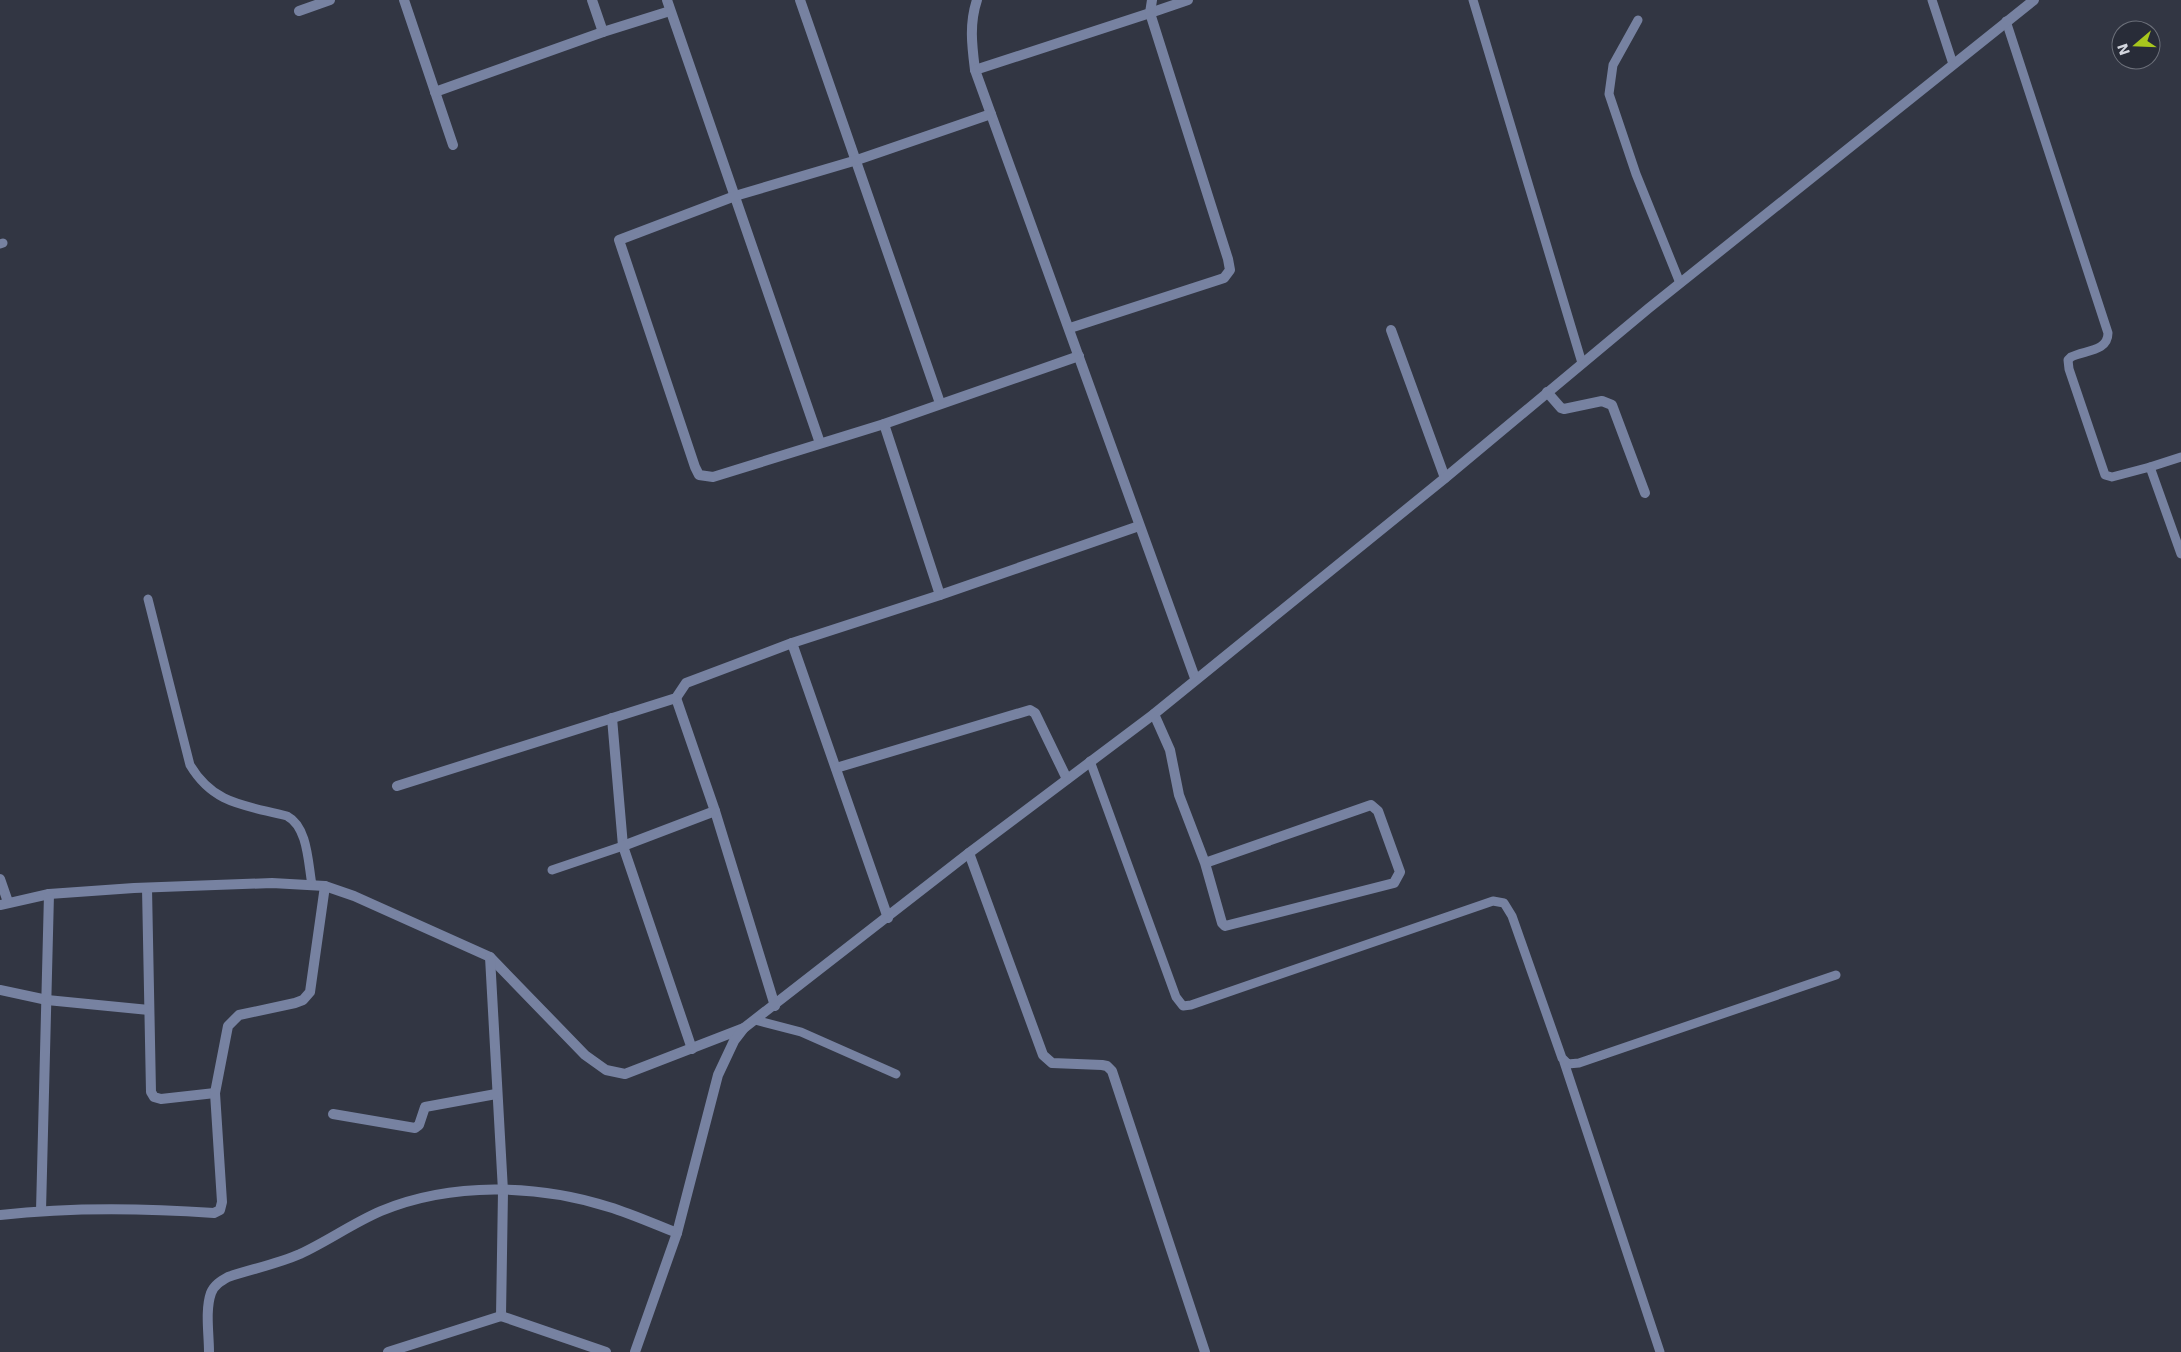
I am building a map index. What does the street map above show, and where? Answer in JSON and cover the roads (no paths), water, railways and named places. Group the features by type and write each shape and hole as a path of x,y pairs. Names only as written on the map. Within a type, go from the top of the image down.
{"street":[{"path":"299,11 330,0"},
{"path":"404,0 453,145"},
{"path":"592,0 602,32"},
{"path":"666,0 820,443"},
{"path":"800,0 940,403"},
{"path":"977,0 972,13 971,39 975,70 1070,328 1195,678"},
{"path":"1070,328 1224,278 1230,270 1150,13 1152,0"},
{"path":"975,70 1188,0"},
{"path":"0,878 4,904 49,894 147,888 272,883 325,886 354,896 490,957 585,1055 606,1070 626,1074 744,1028 775,1006 969,853 1154,714 1195,678 1445,478 1680,283 2034,0"},
{"path":"435,92 602,32 670,11"},
{"path":"992,114 857,160 735,196 619,240 695,467 699,475 713,477 884,424 1079,356"},
{"path":"1391,330 1445,478"},
{"path":"1547,392 1564,409 1602,401 1612,405 1645,493"},
{"path":"884,424 940,595"},
{"path":"397,786 676,698 686,683 792,643 940,595 1140,526"},
{"path":"792,643 888,918"},
{"path":"676,698 715,810 775,1006"},
{"path":"836,768 1030,710 1035,714 1067,779"},
{"path":"1154,714 1170,750 1179,796 1205,863 1222,923 1227,927 1394,883 1400,877 1400,866 1378,811 1371,805 1205,863"},
{"path":"612,718 623,846 692,1049"},
{"path":"623,846 715,810"},
{"path":"969,853 1043,1054 1052,1063 1102,1065 1107,1066 1112,1071 1205,1352"},
{"path":"0,1215 41,1211 145,1209 218,1212 222,1202 214,1094 228,1026 239,1015 295,1003 303,1000 310,992 325,886"},
{"path":"147,888 152,1095 161,1099 214,1094"},
{"path":"41,1211 49,894"},
{"path":"490,957 496,1094 503,1191 500,1316"},
{"path":"0,990 47,1000 149,1010"},
{"path":"635,1352 677,1233 718,1075 734,1041 744,1028"},
{"path":"334,1114 414,1128 419,1125 424,1107 496,1094"},
{"path":"209,1352 211,1291 228,1277 300,1254 357,1223 399,1205 454,1193 536,1192 575,1198 610,1207 677,1233"},
{"path":"388,1352 500,1316 606,1352"}],"lane":[{"path":"1473,0 1582,363"},
{"path":"1932,0 1953,64"},
{"path":"1638,20 1613,65 1609,94 1636,174 1680,283"},
{"path":"2006,21 2108,333 2108,339 2104,345 2071,357 2067,364 2106,475 2112,477 2181,457"},
{"path":"2150,467 2181,554"},
{"path":"148,599 190,765 199,780 222,798 295,820 302,832 312,884"},
{"path":"1090,761 1176,997 1183,1006 1191,1005 1493,901 1504,903 1512,916 1564,1062 1660,1352"},
{"path":"552,870 623,846"},
{"path":"1564,1062 1579,1063 1836,975"},
{"path":"755,1020 801,1032 896,1074"}]}
